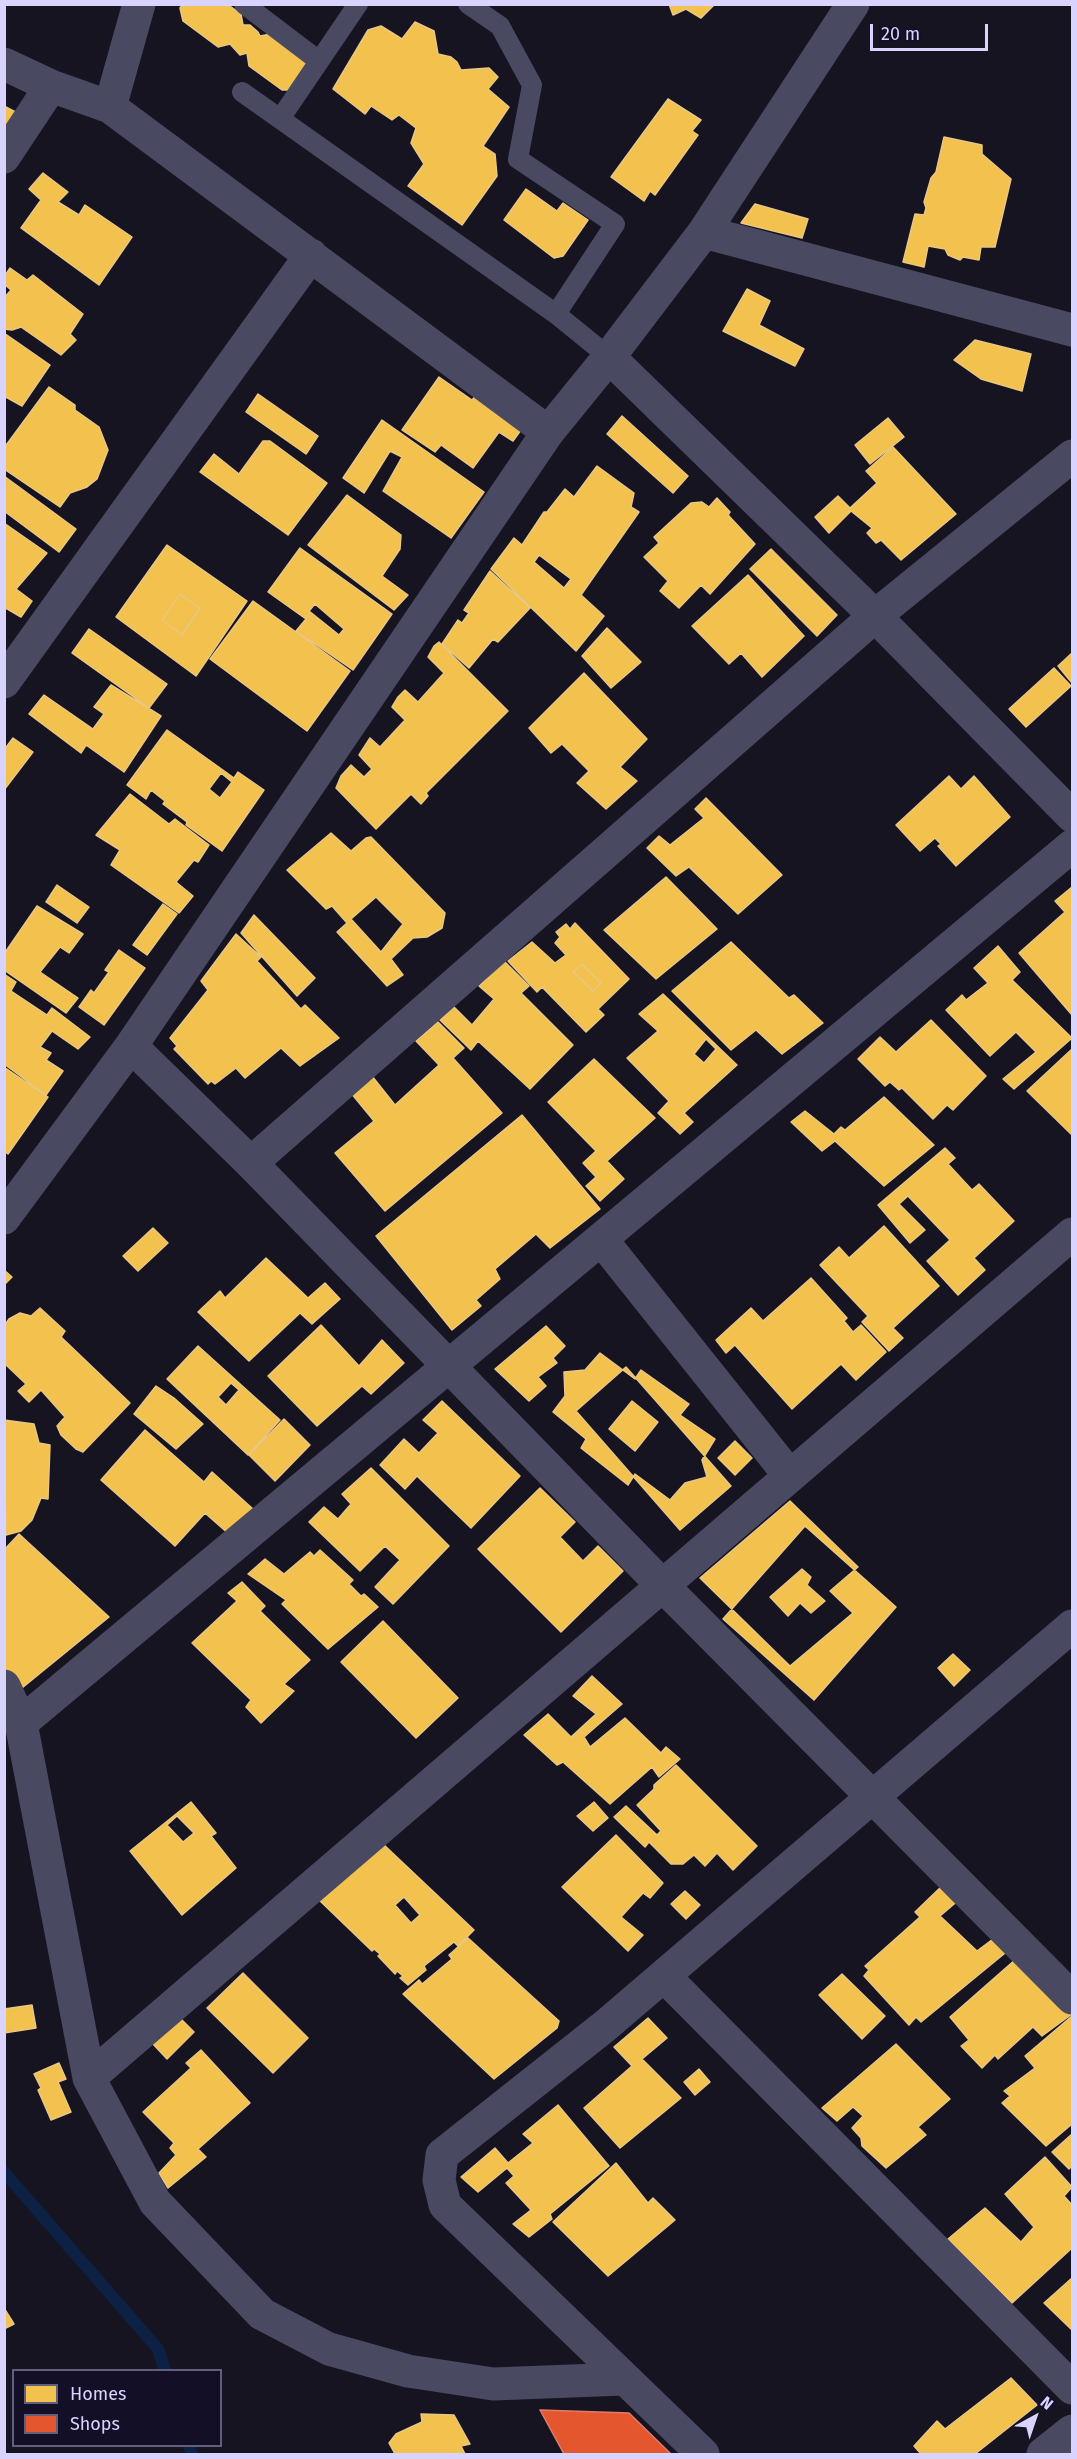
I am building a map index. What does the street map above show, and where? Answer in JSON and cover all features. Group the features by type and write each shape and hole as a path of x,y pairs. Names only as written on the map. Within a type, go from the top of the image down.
{"street":[{"path":"110,107 139,4"},
{"path":"4,1218 130,1046 548,432 609,357 704,232 853,4"},
{"path":"4,64 51,86 110,107 548,432"},
{"path":"4,157 51,86"},
{"path":"704,232 1072,330"},
{"path":"4,681 311,255"},
{"path":"609,357 875,616 1072,816"},
{"path":"251,1163 875,616 1072,456"},
{"path":"21,1723 1072,846"},
{"path":"130,1046 251,1163 663,1586 1072,1998"},
{"path":"89,2078 1072,1234"},
{"path":"601,1239 790,1476"},
{"path":"703,2454 445,2205 439,2180 442,2155 605,2026 1072,1626"},
{"path":"4,1686 21,1723 89,2078 155,2202 262,2314 329,2349 408,2371 493,2384 624,2379"},
{"path":"664,1976 1072,2388"},
{"path":"1043,2454 1072,2432"}],"lane":[{"path":"244,4 319,62"},
{"path":"280,119 358,4"},
{"path":"468,4 500,26 532,85 518,159 615,224 556,314"},
{"path":"242,92 556,314 609,357"}],"building: Homes":[{"path":"183,4 227,4 241,14 243,25 250,25 260,36 271,34 306,60 308,74 295,90 282,90 249,66 247,53 240,55 230,44 218,47 183,21 180,8"},
{"path":"669,4 715,4 701,18 686,9 673,15"},
{"path":"415,22 434,31 438,54 451,57 461,70 489,68 498,77 488,89 509,107 483,146 495,154 497,176 462,225 408,186 424,164 411,143 416,128 399,115 392,120 371,106 365,114 333,89 368,30 381,26 402,39"},
{"path":"668,99 701,120 692,131 698,135 655,195 650,191 644,201 611,177"},
{"path":"4,106 23,116 4,143"},
{"path":"944,137 982,145 982,154 1011,179 995,247 981,247 979,260 963,257 960,260 948,255 945,249 928,246 924,267 903,262 915,214 924,215 926,208 924,202 931,178 936,172"},
{"path":"43,173 68,192 58,202 79,215 85,205 132,237 99,285 21,228 41,200 29,189"},
{"path":"526,189 557,211 563,203 588,220 563,256 554,258 504,220"},
{"path":"755,204 808,219 802,238 741,223"},
{"path":"10,268 27,280 33,275 83,314 70,334 76,340 61,355 21,327 12,330 4,329 4,298 11,290 4,284 4,277"},
{"path":"747,289 770,301 759,325 804,349 795,366 723,331"},
{"path":"4,333 50,365 22,406 4,396"},
{"path":"975,340 1031,354 1022,391 981,379 954,360"},
{"path":"439,377 472,400 479,392 526,423 513,441 499,432 473,468 441,445 435,452 402,430"},
{"path":"49,387 75,405 75,410 99,427 108,450 97,479 87,487 70,493 60,507 4,469 4,448"},
{"path":"258,394 318,436 306,454 246,412"},
{"path":"622,416 688,476 673,493 607,434"},
{"path":"888,418 904,437 870,464 855,445"},
{"path":"382,420 484,492 451,538 383,491 402,457 390,451 364,493 343,478"},
{"path":"263,441 270,441 327,483 288,535 200,472 214,454 239,474"},
{"path":"893,447 956,514 901,560 881,540 876,543 867,533 872,528 851,511 829,533 815,517 838,496 850,508 877,483 866,471"},
{"path":"597,466 634,493 631,507 639,512 581,595 604,616 576,651 491,569 514,538 522,545 544,512 547,512 565,489 574,497","holes":["539,555 571,579 564,588 534,562"]},
{"path":"4,476 76,529 59,552 4,511"},
{"path":"347,495 401,535 400,549 382,576 408,595 394,610 308,545"},
{"path":"717,498 730,512 728,515 755,544 710,594 701,585 679,608 660,591 668,581 644,557 659,543 654,537 691,503 702,502 709,507"},
{"path":"4,523 47,553 16,589 32,601 21,617 4,607"},
{"path":"167,545 247,601 196,676 116,617","holes":["180,594 200,608 182,635 162,620"]},
{"path":"300,548 392,614 353,670 296,631 306,619 268,592","holes":["315,604 344,629 339,635 309,611"]},
{"path":"771,549 837,615 817,636 750,569"},
{"path":"490,571 530,608 498,642 493,639 469,668 442,644 458,620 462,623 469,613 464,610"},
{"path":"748,575 804,636 762,677 741,653 729,664 692,626"},
{"path":"180,594 200,608 182,635 162,620"},
{"path":"253,601 350,671 307,731 210,659"},
{"path":"607,628 641,662 611,688 582,656"},
{"path":"89,629 167,684 149,708 72,653"},
{"path":"439,642 508,711 426,793 428,796 421,804 411,794 376,829 336,788 341,776 351,765 364,777 372,769 359,755 370,738 380,747 405,720 392,707 398,697 405,690 418,702 444,673 428,657"},
{"path":"1072,653 1072,683 1058,666"},
{"path":"1054,668 1071,686 1026,727 1009,709"},
{"path":"584,673 647,739 620,767 637,781 606,809 577,783 589,771 562,744 551,753 529,728"},
{"path":"111,685 161,716 124,772 86,745 81,753 29,714 44,695 93,729 104,714 94,707"},
{"path":"167,730 234,778 238,772 264,790 222,851 186,825 187,822 163,804 165,801 151,790 146,799 127,785","holes":["221,773 232,782 220,798 209,789"]},
{"path":"13,738 33,752 4,790 4,750"},
{"path":"949,776 961,789 974,776 1010,817 956,866 938,846 941,844 935,838 920,851 896,825"},
{"path":"130,794 169,824 175,819 209,845 198,862 194,860 176,882 193,896 179,913 111,865 120,850 96,835"},
{"path":"706,798 782,875 738,914 689,867 676,876 647,848 659,836 670,845 704,818 695,809"},
{"path":"331,833 351,851 366,838 371,837 445,913 442,928 427,937 413,938 391,959 403,975 387,986 337,932 347,923 332,906 326,909 287,870","holes":["376,897 403,924 381,952 351,919"]},
{"path":"666,877 717,929 656,979 604,930"},
{"path":"57,885 89,907 77,923 46,902"},
{"path":"1072,887 1072,1015 1019,953 1065,912 1055,901"},
{"path":"163,904 177,914 147,955 133,945"},
{"path":"37,906 83,934 69,953 60,947 40,972 78,998 66,1013 4,970 4,954"},
{"path":"254,915 315,978 297,996 241,933"},
{"path":"575,923 629,979 598,1009 604,1015 586,1032 542,987 537,992 508,961 532,942 555,963 566,955 555,943 560,937 556,932 566,924 570,929","holes":["582,964 601,983 593,991 573,972"]},
{"path":"236,934 261,957 257,961 301,1009 305,1005 339,1038 300,1066 281,1048 245,1078 236,1068 215,1084 211,1081 208,1084 174,1049 177,1046 170,1038 208,990 201,981"},
{"path":"731,942 789,998 794,995 823,1023 782,1054 756,1030 731,1050 672,991"},
{"path":"998,946 1020,972 1012,980 1072,1038 1014,1089 1003,1079 1036,1052 1016,1032 990,1056 946,1010 962,995 966,1000 988,983 974,968"},
{"path":"119,950 145,968 104,1025 79,1007 91,990 94,993 109,972 105,970"},
{"path":"504,961 529,986 521,993 573,1045 530,1089 478,1041 471,1050 440,1020 454,1007 472,1025 494,999 479,986"},
{"path":"582,964 601,983 593,991 573,972"},
{"path":"4,974 16,982 11,991 47,1015 52,1008 90,1037 78,1049 52,1031 40,1047 51,1053 46,1060 63,1071 46,1095 4,1064"},
{"path":"663,994 737,1065 684,1113 693,1122 680,1134 658,1113 669,1101 627,1058 658,1031 639,1014","holes":["706,1039 716,1049 704,1063 694,1054"]},
{"path":"931,1020 986,1076 953,1110 947,1105 933,1119 902,1088 899,1090 890,1082 885,1086 858,1059 880,1037 896,1052"},
{"path":"438,1022 464,1048 453,1058 502,1113 385,1211 335,1153 374,1121 351,1093 372,1076 395,1105 439,1065 416,1041"},
{"path":"1072,1049 1072,1135 1027,1091"},
{"path":"594,1059 655,1118 607,1161 624,1179 600,1201 586,1186 596,1177 583,1163 596,1151 548,1102"},
{"path":"4,1067 48,1097 8,1154 4,1151"},
{"path":"884,1097 934,1145 884,1186 835,1141 822,1151 791,1122 805,1111 834,1134 841,1127 845,1130"},
{"path":"522,1115 600,1209 550,1248 536,1234 495,1269 500,1279 476,1300 481,1306 452,1330 376,1236"},
{"path":"945,1148 955,1158 948,1164 972,1190 979,1184 1014,1221 974,1258 985,1270 958,1295 927,1261 950,1240 908,1196 899,1204 925,1230 910,1243 878,1205"},
{"path":"884,1226 939,1286 893,1328 903,1338 889,1351 862,1322 868,1316 820,1265 839,1247 849,1258"},
{"path":"153,1228 168,1243 138,1271 123,1256"},
{"path":"266,1258 308,1298 325,1283 340,1299 312,1324 300,1313 249,1361 198,1312 220,1291 225,1298"},
{"path":"4,1270 12,1277 4,1285"},
{"path":"811,1278 847,1318 844,1321 853,1332 861,1325 886,1352 856,1380 841,1364 792,1409 735,1345 726,1353 716,1340 751,1308 763,1321"},
{"path":"40,1308 65,1331 61,1337 130,1403 83,1452 76,1449 61,1435 57,1426 65,1417 41,1390 29,1402 18,1391 26,1384 4,1363 4,1326 9,1319 20,1313 31,1316"},
{"path":"321,1325 359,1366 382,1340 404,1363 371,1394 362,1386 317,1426 268,1376"},
{"path":"546,1326 565,1346 553,1358 557,1363 538,1377 546,1386 529,1401 495,1369"},
{"path":"198,1346 280,1420 248,1455 167,1379","holes":["231,1383 239,1390 226,1405 218,1397"]},
{"path":"600,1353 635,1379 641,1370 689,1404 680,1415 715,1439 702,1460 707,1477 685,1483 670,1500 635,1474 628,1485 581,1448 586,1439 553,1412 565,1396 564,1372 585,1370","holes":["632,1401 658,1422 635,1451 609,1429"]},
{"path":"626,1367 731,1486 680,1530 576,1411"},
{"path":"156,1386 174,1398 203,1424 176,1449 134,1414"},
{"path":"442,1401 520,1476 471,1528 417,1476 405,1489 380,1465 404,1439 419,1453 438,1433 423,1420"},
{"path":"284,1419 310,1445 275,1481 249,1455"},
{"path":"4,1420 34,1424 39,1443 50,1445 48,1499 41,1498 32,1520 21,1531 6,1535"},
{"path":"145,1430 204,1482 212,1472 253,1509 230,1535 205,1513 175,1546 101,1480"},
{"path":"735,1441 752,1458 735,1475 718,1458"},
{"path":"371,1468 449,1546 393,1604 375,1587 400,1560 385,1546 360,1571 309,1522 324,1507 338,1519 351,1504 342,1494"},
{"path":"540,1488 575,1522 560,1537 583,1561 598,1546 623,1571 561,1632 478,1549"},
{"path":"790,1501 858,1567 830,1591 853,1613 790,1666 700,1578","holes":["802,1569 811,1577 807,1585 825,1601 811,1613 800,1603 788,1616 770,1597"]},
{"path":"805,1526 896,1607 814,1700 723,1619"},
{"path":"19,1534 109,1617 22,1688 4,1674 4,1550"},
{"path":"320,1550 353,1580 349,1584 361,1596 364,1594 378,1607 328,1649 282,1604 286,1600 248,1574 265,1559 284,1574 310,1552 314,1556"},
{"path":"242,1582 265,1606 260,1611 310,1660 284,1684 294,1691 261,1723 246,1707 251,1700 192,1643 237,1601 228,1593"},
{"path":"383,1621 458,1698 416,1738 341,1662"},
{"path":"953,1654 970,1670 954,1686 938,1668"},
{"path":"592,1676 622,1704 584,1737 590,1747 625,1718 661,1753 666,1747 680,1759 659,1777 652,1767 610,1804 563,1762 557,1765 524,1735 548,1714 571,1737 596,1714 573,1696"},
{"path":"676,1765 757,1846 733,1870 717,1853 705,1866 694,1855 683,1864 671,1864 649,1842 645,1847 614,1817 626,1806 657,1835 661,1831 637,1805"},
{"path":"191,1802 216,1833 211,1836 236,1868 182,1915 130,1851","holes":["177,1816 194,1833 183,1842 167,1825"]},
{"path":"594,1802 608,1818 593,1831 577,1816"},
{"path":"616,1835 663,1883 650,1898 643,1893 621,1917 643,1935 628,1951 562,1887"},
{"path":"383,1844 474,1930 458,1946 454,1942 424,1966 426,1970 408,1985 400,1978 403,1976 397,1971 395,1974 378,1956 380,1954 374,1949 372,1951 317,1898","holes":["404,1897 420,1915 411,1923 395,1905"]},
{"path":"943,1885 960,1899 940,1916 977,1951 997,1936 1010,1949 921,2022 916,2017 909,2025 864,1976 869,1970 865,1966 920,1917 915,1912"},
{"path":"685,1891 700,1905 686,1919 671,1904"},
{"path":"468,1938 559,2021 557,2028 494,2079 403,1994 419,1980 422,1984 452,1959 449,1955"},
{"path":"1016,1959 1072,2014 1042,2036 1033,2027 998,2059 995,2055 982,2068 961,2046 969,2040 950,2017"},
{"path":"243,1973 308,2038 273,2073 207,2008"},
{"path":"842,1974 885,2016 862,2039 819,1995"},
{"path":"32,2005 36,2028 4,2033 4,2009"},
{"path":"1072,2016 1072,2124 1046,2146 1002,2103 1010,2096 1004,2091 1035,2068 1025,2056"},
{"path":"180,2018 194,2032 167,2059 153,2044"},
{"path":"648,2018 667,2038 642,2059 681,2098 620,2148 584,2108 632,2066 614,2047"},
{"path":"896,2044 950,2099 918,2127 926,2135 886,2168 862,2146 861,2138 852,2128 863,2116 853,2107 837,2121 822,2108"},
{"path":"201,2050 250,2103 198,2149 206,2157 168,2188 159,2173 176,2155 170,2148 174,2143 143,2112 191,2068 186,2063"},
{"path":"59,2063 66,2079 58,2082 71,2112 51,2120 34,2074"},
{"path":"699,2069 710,2082 695,2095 684,2082"},
{"path":"558,2105 609,2166 550,2214 552,2219 529,2237 513,2224 531,2210 506,2183 514,2176 507,2168 478,2192 461,2177 495,2148 508,2163 533,2143 523,2134"},
{"path":"1072,2134 1072,2166 1069,2169 1052,2152"},
{"path":"1045,2157 1072,2187 1064,2196 1072,2205 1072,2248 1012,2303 948,2239 985,2208 1021,2242 1034,2227 1005,2194"},
{"path":"616,2163 648,2203 653,2198 675,2220 608,2276 553,2222"},
{"path":"1072,2278 1072,2330 1044,2303"},
{"path":"4,2308 14,2324 4,2329"},
{"path":"1011,2378 1037,2405 975,2454 921,2454 914,2446 937,2421 945,2429"},
{"path":"421,2414 454,2415 470,2444 461,2446 465,2454 395,2454 389,2443 396,2434 422,2422"}],"building: Shops":[{"path":"540,2410 629,2413 671,2454 564,2454"}],"waterway":[{"path":"4,2172 158,2349 165,2369"},
{"path":"189,2447 192,2454"}]}
